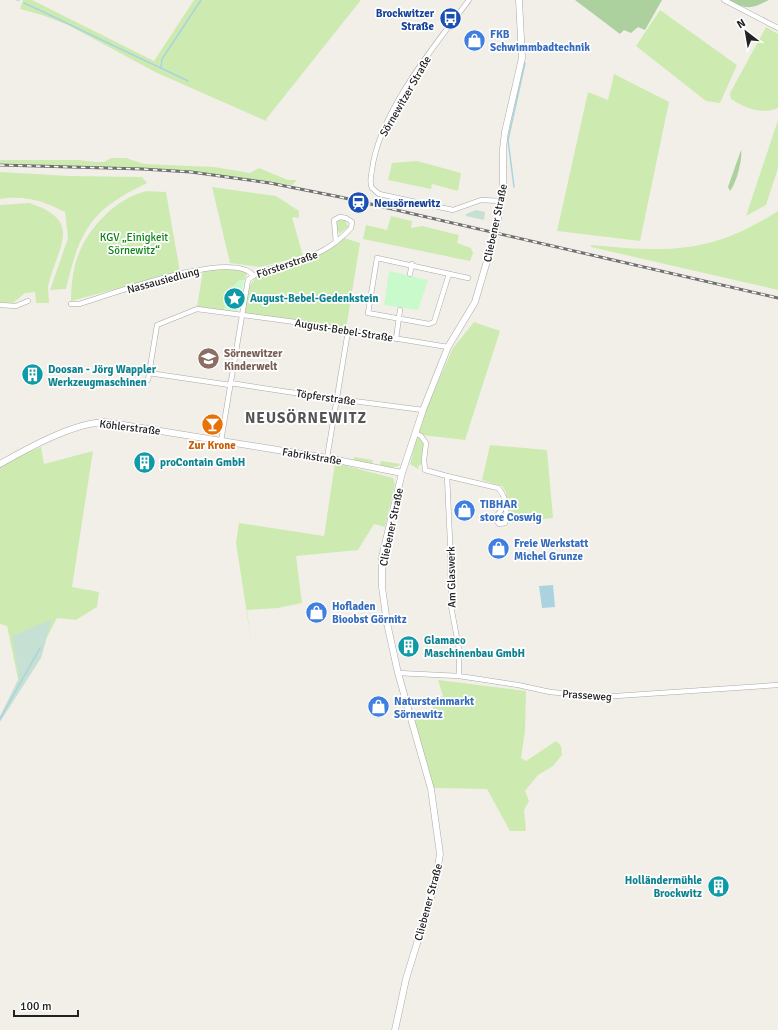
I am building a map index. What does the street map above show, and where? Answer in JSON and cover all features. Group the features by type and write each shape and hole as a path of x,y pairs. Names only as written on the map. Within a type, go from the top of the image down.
{"street":[{"name":"Sörnewitzer Straße","path":"469,0 419,67 384,127 374,154 371,182 373,189 379,194 453,210 481,200 501,202"},
{"name":"Cliebener Straße","path":"395,1030 406,979 435,885 440,854 431,789 398,673 384,601 381,572 383,551 402,473 423,410 448,347 475,302 492,244 501,202 505,132 522,58 519,0"},
{"path":"724,0 778,28"},
{"name":"Försterstraße","path":"220,441 248,280 253,275 320,253 336,242 351,228 352,222 349,219 340,217 334,220 336,242"},
{"path":"449,274 434,322 429,324 368,313 377,258 412,264 468,278"},
{"path":"410,274 412,264"},
{"name":"Nassausiedlung","path":"71,304 79,304 200,269 242,268 249,270 253,275"},
{"path":"0,305 16,306 28,301"},
{"path":"148,380 157,325 197,309 241,314"},
{"path":"396,339 400,310"},
{"name":"August-Bebel-Straße","path":"241,314 448,347"},
{"path":"327,458 348,331"},
{"path":"149,373 230,384"},
{"name":"Töpferstraße","path":"230,384 423,410"},
{"name":"Köhlerstraße","path":"0,464 65,432 93,423 112,423 220,441"},
{"path":"415,433 424,439 426,443 424,460 425,470 495,486 502,492 505,505"},
{"name":"Fabrikstraße","path":"220,441 327,458 402,473"},
{"name":"Am Glaswerk","path":"447,476 451,606 459,649 459,676"},
{"name":"Prasseweg","path":"398,673 459,676 518,685 550,692 601,698 778,685"}],"green space":[{"path":"23,0 32,0 154,61 194,0 361,0 266,121 157,73 68,25 42,15 20,9"},
{"path":"575,0 662,0 645,30 638,27 631,33 624,30 620,34"},
{"path":"727,0 769,0 752,7 744,7"},
{"path":"660,10 737,65 720,103 706,101 636,46"},
{"path":"766,27 778,34 778,108 759,111 748,108 731,99 730,93"},
{"path":"614,74 669,102 640,241 557,231 588,92 608,100"},
{"path":"778,120 778,168 766,205 746,216"},
{"path":"741,150 741,159 735,183 730,191 728,187"},
{"path":"111,158 126,158 144,164 214,167 250,173 259,168 288,180 297,180 292,185 190,171 0,163 0,160 79,160 104,162"},
{"path":"417,161 461,173 458,191 432,184 431,189 388,180 392,163"},
{"path":"0,172 70,176 142,177 147,183 128,193 100,213 83,236 71,268 66,289 50,290 68,238 65,212 42,202 26,198 0,199"},
{"path":"212,187 276,196 299,211 299,218 292,217 303,256 260,267 230,263"},
{"name":"KGV „Einigkeit Sörnewitz“","path":"147,191 166,192 180,272 71,301 75,265 85,241 93,229 112,209 123,201"},
{"path":"29,203 47,210 57,218 62,227 63,237 61,248 48,287 49,303 36,303 35,292 25,293 13,303 0,302 0,205"},
{"path":"476,210 485,212 484,220 466,216 466,214"},
{"path":"778,211 778,290 591,247 591,245 643,249 666,249 709,243 731,236"},
{"path":"391,216 412,221 411,228 422,226 459,235 457,243 471,248 473,253 470,261 363,239 366,225 387,230"},
{"path":"340,220 345,220 348,227 339,234 336,223"},
{"path":"344,238 360,243 346,329 245,313 248,292 255,278 315,256"},
{"path":"203,270 243,270 247,274 244,280 240,280 228,291 224,311 197,307"},
{"path":"389,271 428,280 418,310 384,305"},
{"path":"240,280 244,280 237,311 224,311 228,291"},
{"path":"474,322 500,331 465,440 422,435 418,431 453,348"},
{"path":"417,436 421,439 424,445 421,465 419,465 418,469 410,464"},
{"path":"490,445 547,450 553,518 509,523 506,492 502,486 482,480"},
{"path":"41,447 44,464 93,451 72,587 99,592 97,607 76,620 57,618 20,688 7,626 0,624 0,467"},
{"path":"354,457 373,460 372,464 354,461"},
{"path":"381,461 401,464 396,467 388,467 380,465"},
{"path":"335,463 393,478 395,484 385,527 374,524 358,550 296,556 302,603 278,608 247,610 252,646 236,543 239,523 324,536"},
{"path":"52,619 41,658 0,722 0,716 19,678 12,636"},
{"path":"438,680 526,691 525,731 521,758 526,761 556,741 561,746 562,755 553,766 538,775 525,791 529,801 524,810 526,831 510,831 487,789 434,788 412,714 433,709 431,700 443,696"}],"water":[{"path":"553,585 555,607 542,608 539,586"}],"waterway":[{"path":"188,81 161,68 162,59 201,0"},
{"path":"24,3 161,68"},
{"path":"514,187 508,140 525,63"},
{"path":"0,719 40,648"}],"railway":[{"path":"0,165 142,169 191,172 270,183 340,197 778,298"}],"place":[{"name":"Brockwitzer Straße","path":"450,19"},
{"name":"FKB Schwimmbadtechnik","path":"474,40"},
{"name":"Neusörnewitz","path":"358,203"},
{"name":"August-Bebel-Gedenkstein","path":"234,298"},
{"name":"Sörnewitzer Kinderwelt","path":"208,359"},
{"name":"Doosan - Jörg Wappler Werkzeugmaschinen","path":"32,375"},
{"name":"Zur Krone","path":"212,425"},
{"name":"proContain GmbH","path":"145,462"},
{"name":"TIBHAR store Coswig","path":"465,510"},
{"name":"Freie Werkstatt Michel Grunze","path":"499,549"},
{"name":"Hofladen Bioobst Görnitz","path":"316,612"},
{"name":"Glamaco Maschinenbau GmbH","path":"409,646"},
{"name":"Natursteinmarkt Sörnewitz","path":"378,707"},
{"name":"Holländermühle Brockwitz","path":"718,886"}],"district":[{"name":"NEUSÖRNEWITZ","path":"306,418"}]}
